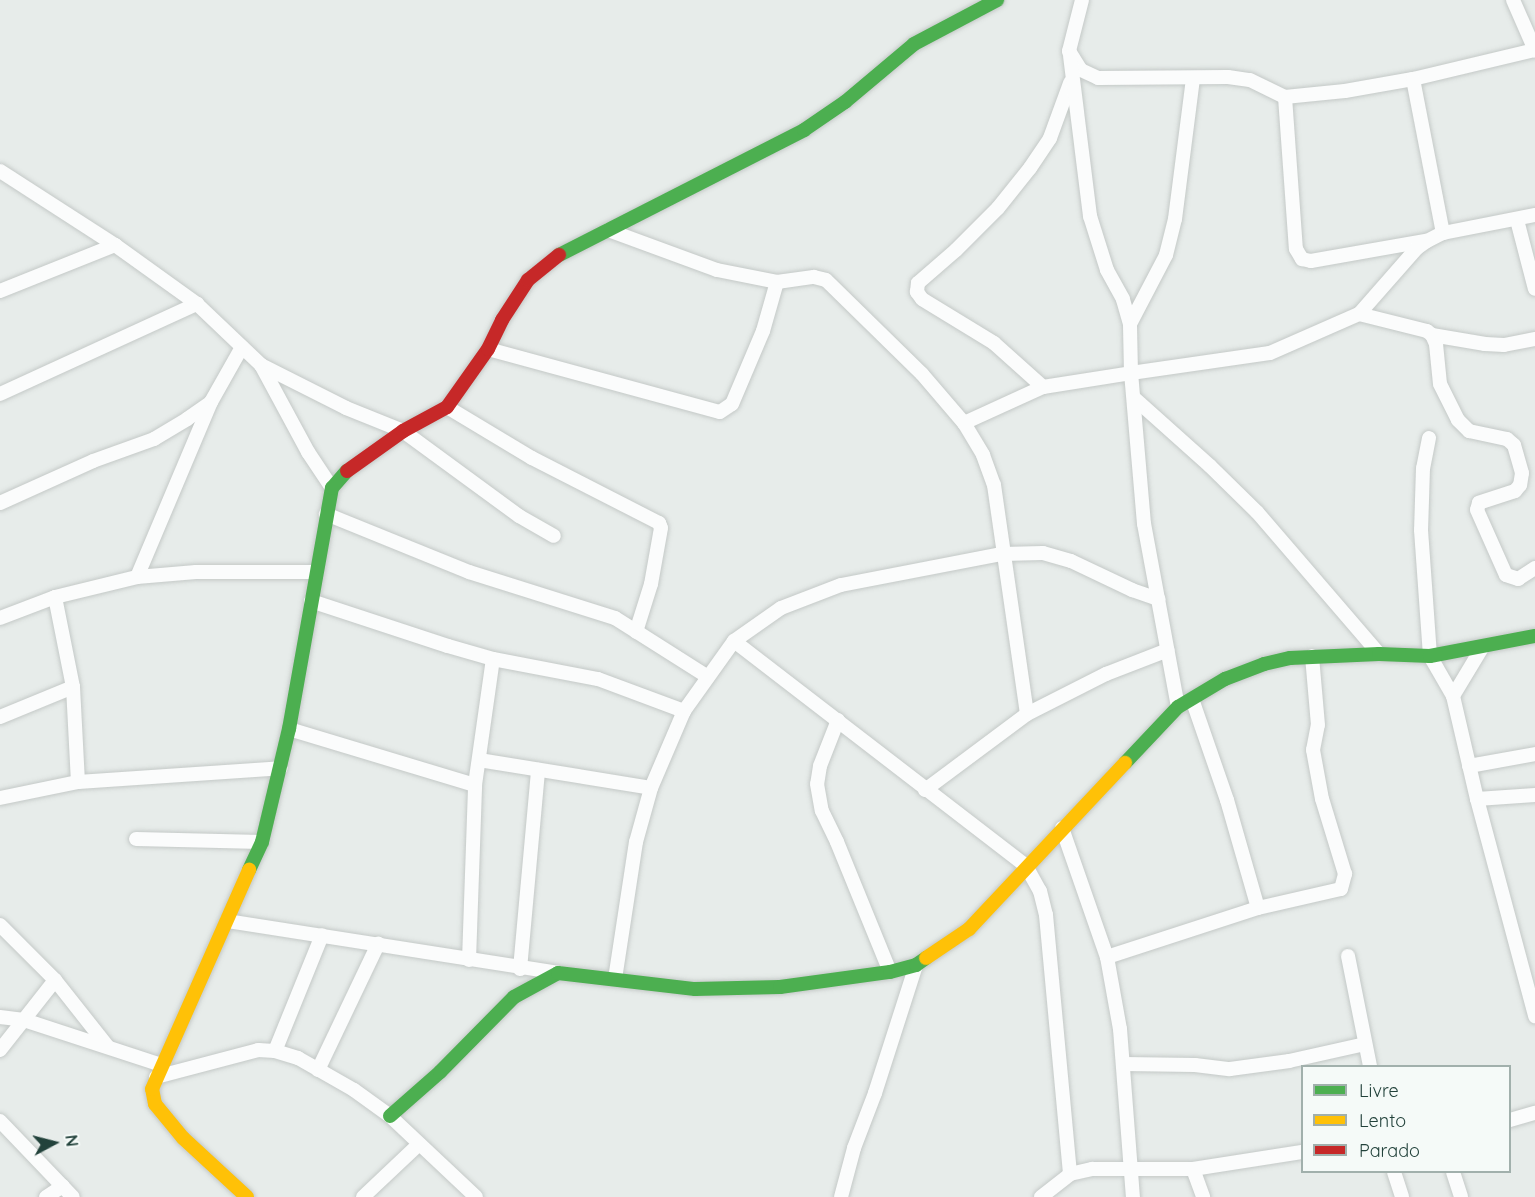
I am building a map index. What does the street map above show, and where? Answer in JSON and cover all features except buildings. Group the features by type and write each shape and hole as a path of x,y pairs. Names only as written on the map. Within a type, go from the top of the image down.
{"street":[{"path":"247,1197 183,1138 155,1104 152,1089 262,842 290,729 315,572 332,488 353,465 403,431 447,407 488,349 502,320 528,280 563,252 804,130 845,102 914,44 997,0"},
{"path":"1082,0 1069,51 1090,216 1107,270 1123,299 1130,324 1131,373 1144,524 1178,707"},
{"path":"1069,51 1081,70 1098,78 1228,77 1250,80 1285,98 1345,91 1413,79 1535,50 1531,29 1513,0"},
{"path":"1043,387 994,342 922,299 917,292 918,283 956,250 998,208 1030,168 1050,138 1072,77"},
{"path":"1130,324 1167,255 1175,219 1192,79"},
{"path":"1413,79 1443,233"},
{"path":"1285,98 1296,249 1302,259 1311,261 1427,241"},
{"path":"3,177 115,245 197,304 261,364 346,408 403,431 519,516 554,536"},
{"path":"964,423 1043,387 1270,353 1359,315 1417,248 1427,241 1443,233 1535,215"},
{"path":"1517,220 1535,289"},
{"path":"608,230 717,270 777,282 814,277 833,285 921,374 964,423 983,455 994,485 1002,554 1027,714"},
{"path":"0,291 115,245"},
{"path":"488,349 720,412 732,404 762,331 777,282"},
{"path":"0,394 197,304"},
{"path":"1359,315 1427,331 1432,335 1436,344 1440,384 1458,420 1470,430 1507,439 1514,445 1522,473 1520,485 1515,491 1479,503 1477,510 1506,575 1518,579 1535,568"},
{"path":"1432,335 1504,345 1535,339"},
{"path":"137,577 211,402 242,347"},
{"path":"261,364 303,444 332,488"},
{"path":"1134,398 1257,512 1379,654"},
{"path":"0,503 93,461 154,439 211,402"},
{"path":"447,407 532,458 659,523 661,528 651,584 636,632"},
{"path":"1429,438 1423,468 1420,530 1430,656 1453,696 1477,799 1535,1016"},
{"path":"326,514 469,572 615,618 708,677"},
{"path":"615,979 636,842 651,788 684,711 734,641 781,608 841,585 1002,554 1043,553 1071,561 1132,590 1158,599"},
{"path":"0,618 55,597 137,577 196,572 315,572"},
{"path":"55,597 73,687 78,782"},
{"path":"311,601 494,659 598,679 684,711"},
{"path":"227,921 520,969 695,989 780,987 890,972 916,965 969,928 1178,707 1225,679 1264,664 1312,656 1379,654 1430,656 1535,636"},
{"path":"734,641 1026,866 1040,891 1046,915 1070,1174"},
{"path":"1453,696 1483,646"},
{"path":"925,790 1027,714 1106,674 1168,650"},
{"path":"1107,957 1258,908 1335,891 1344,884 1345,874 1322,798 1312,750 1318,725 1312,656"},
{"path":"470,960 475,784 494,659"},
{"path":"0,717 73,687"},
{"path":"1192,699 1227,800 1258,908"},
{"path":"838,720 820,766 817,784 822,811 890,972"},
{"path":"290,729 475,784"},
{"path":"1469,765 1535,754"},
{"path":"478,760 651,788"},
{"path":"0,798 78,782 281,768"},
{"path":"520,969 538,770"},
{"path":"1477,799 1535,795"},
{"path":"1062,828 1107,957 1124,1064 1133,1197"},
{"path":"136,840 262,842"},
{"path":"0,925 55,980 108,1047"},
{"path":"275,1051 321,935"},
{"path":"318,1070 378,944"},
{"path":"1348,956 1370,1065"},
{"path":"841,1197 854,1148 875,1094 916,965"},
{"path":"390,1116 440,1072 514,997 558,973"},
{"path":"0,1050 55,980"},
{"path":"0,1017 24,1020 108,1047 159,1071 258,1050 275,1051 298,1059 354,1090 390,1116 476,1197"},
{"path":"1124,1064 1195,1065 1230,1069 1289,1061 1365,1044"},
{"path":"1511,1119 1535,1113"},
{"path":"0,1121 74,1197"},
{"path":"363,1197 419,1144"},
{"path":"1041,1197 1070,1174 1092,1169 1130,1167 1193,1169 1301,1152"},
{"path":"1193,1169 1203,1197"},
{"path":"1394,1173 1402,1197"},
{"path":"1453,1173 1461,1197"},
{"path":"46,1197 63,1185"}],"traffic: fast":[{"path":"559,255 804,130 845,102 914,44 997,0"},
{"path":"249,870 262,842 289,729 332,488 347,471"},
{"path":"1125,763 1178,707 1225,679 1264,664 1290,658 1379,654 1430,656 1535,636"},
{"path":"390,1116 440,1072 514,997 558,973 695,989 780,987 890,972 916,965 926,958"}],"traffic: slow":[{"path":"926,958 969,929 1125,763"},
{"path":"247,1197 183,1138 155,1104 152,1089 249,870"}],"traffic: jam":[{"path":"347,471 403,431 447,407 488,349 502,320 528,280 559,255"}]}
